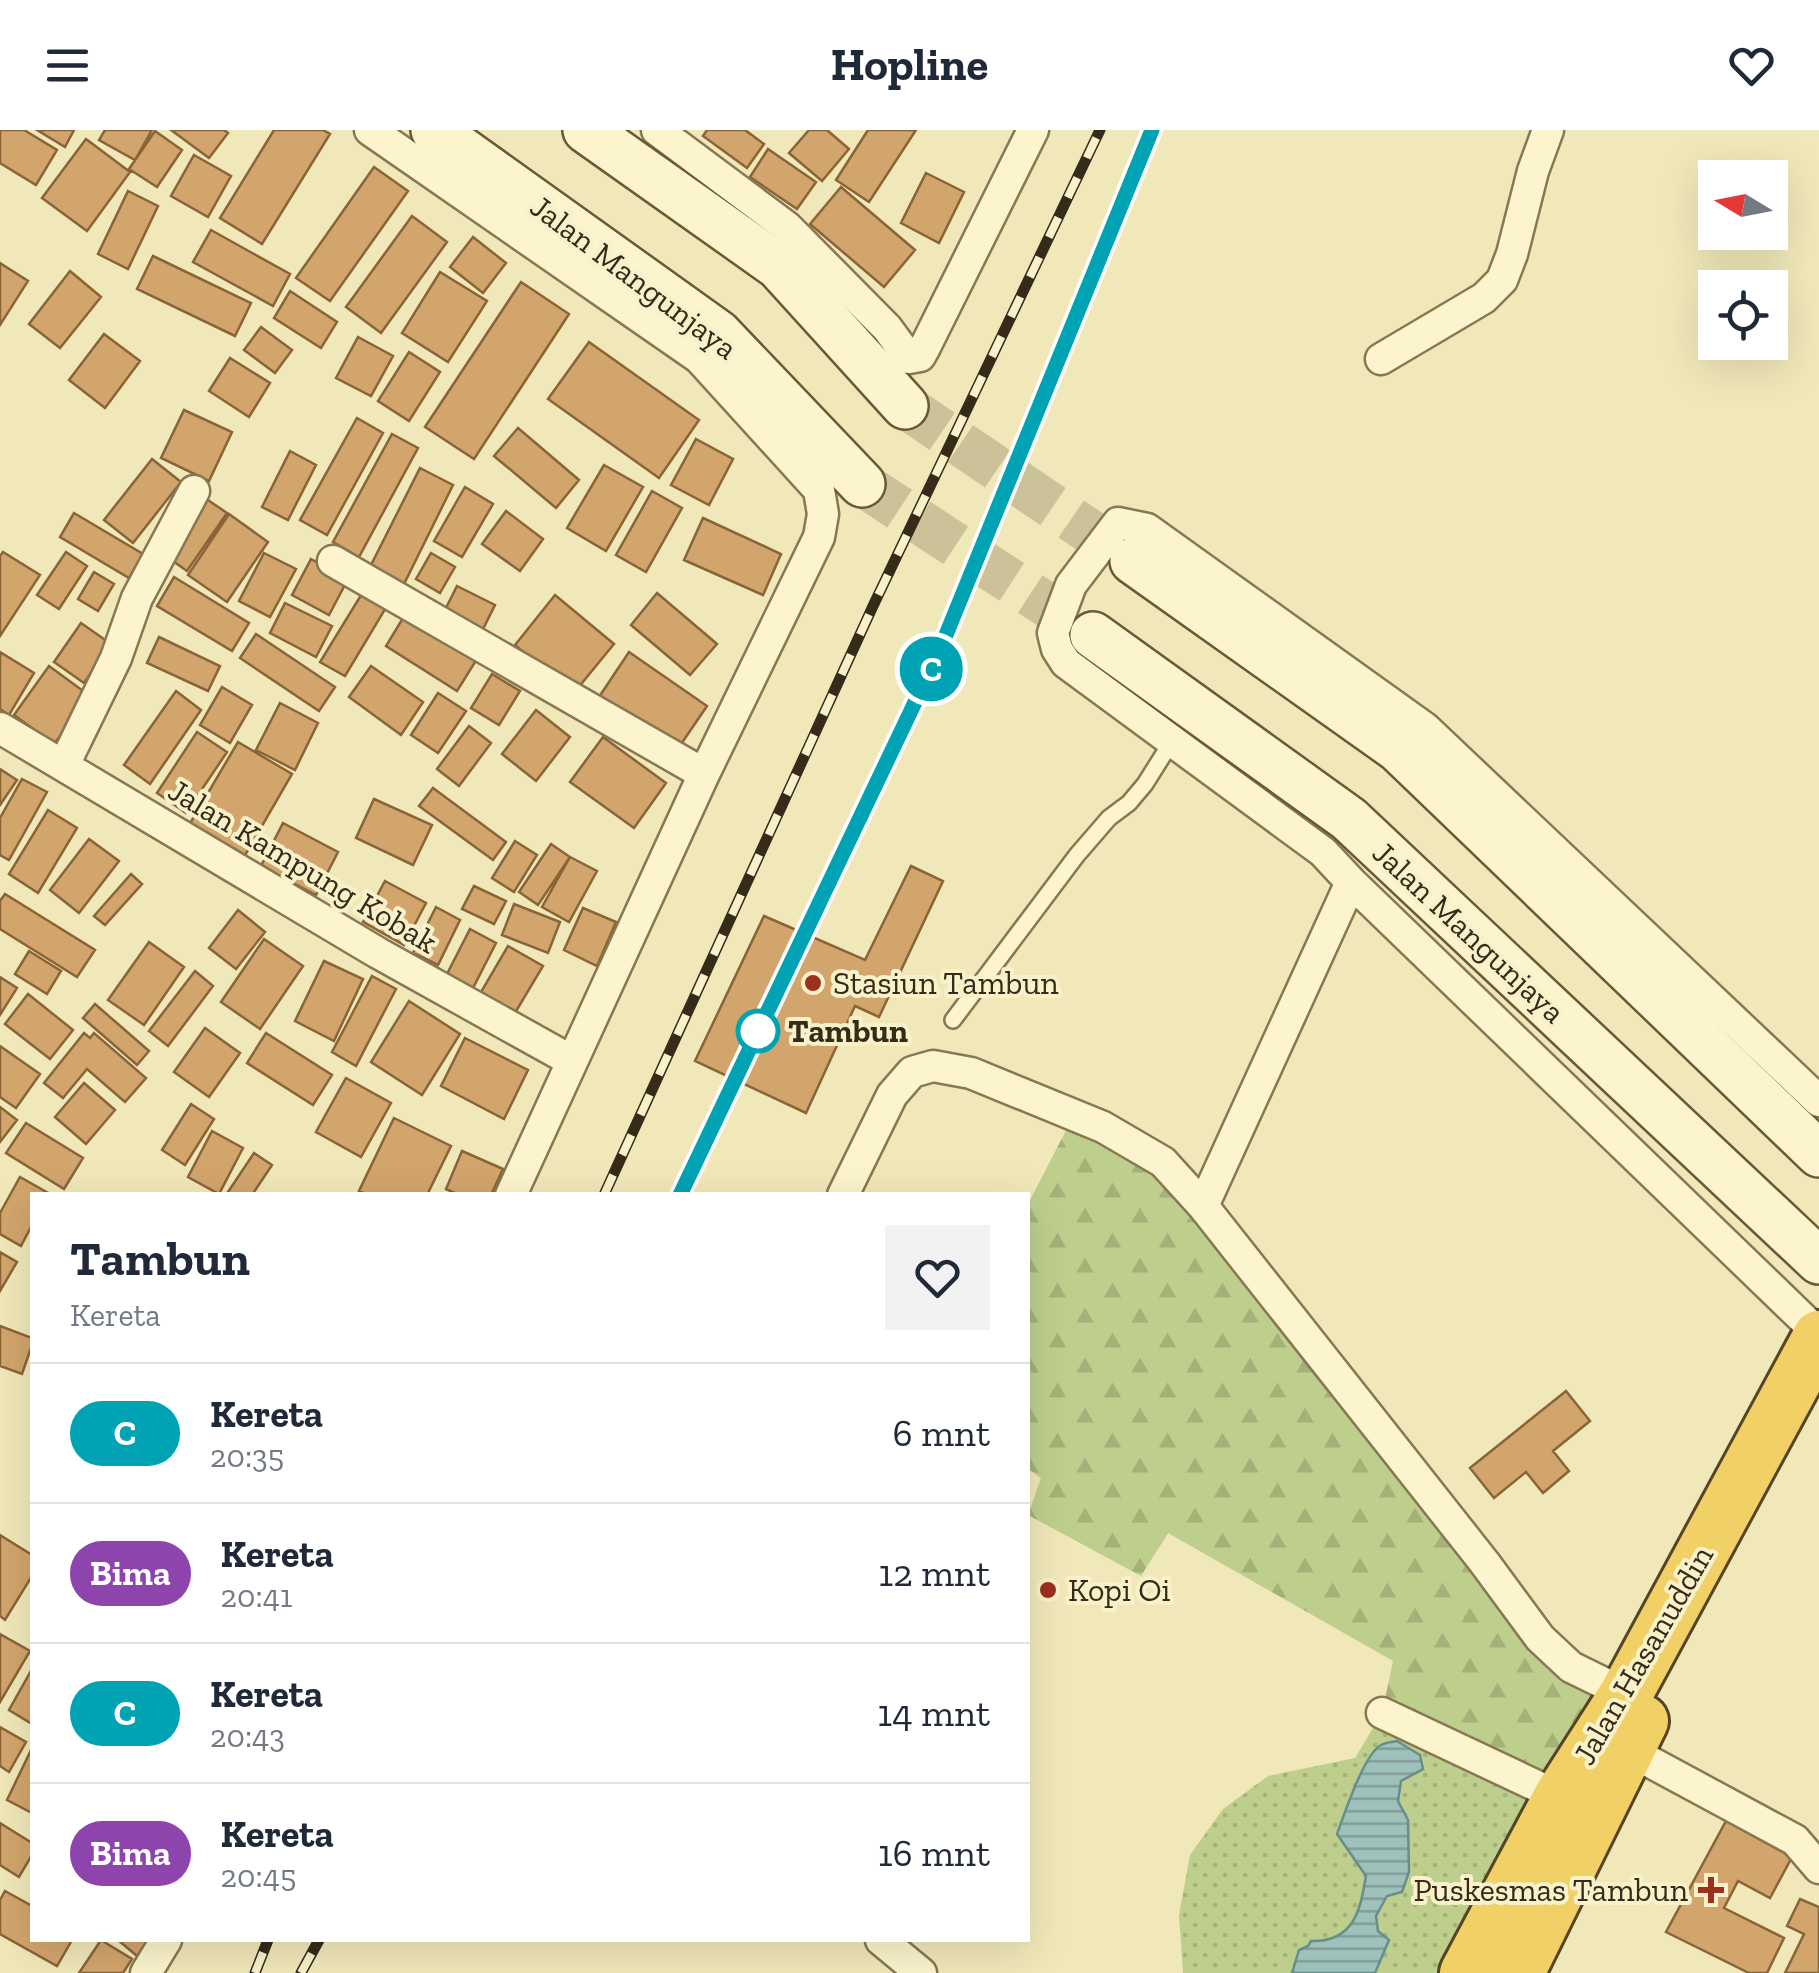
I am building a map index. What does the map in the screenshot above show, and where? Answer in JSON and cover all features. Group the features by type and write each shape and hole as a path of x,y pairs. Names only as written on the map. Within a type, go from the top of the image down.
{"highway":[{"name":"Jalan Hasanuddin","path":"1466,1973 1560,1798 1626,1694 1819,1335"},
{"name":"Jalan Hasanuddin","path":"1518,1973 1691,1625 1819,1400"}],"main road":[{"name":"Jalan Mangunjaya","path":"434,130 718,332 862,484"},
{"path":"586,130 778,266 906,406"},
{"path":"1133,561 1398,749 1819,1154"},
{"name":"Jalan Mangunjaya","path":"1093,635 1349,819 1819,1261"}],"street":[{"path":"370,130 699,358 819,490 823,514 819,537 704,774 512,1192"},
{"path":"658,130 787,226 910,358 920,356 924,350 1033,130"},
{"path":"1381,359 1484,298 1502,280 1548,130"},
{"path":"64,765 116,658 137,598 194,491"},
{"path":"1819,1102 1425,728 1146,529 1118,522 1100,544 1071,586 1053,634 1066,663 1323,852 1819,1335"},
{"path":"332,562 704,774"},
{"name":"Jalan Kampung Kobak","path":"0,728 378,954 572,1061"},
{"path":"1204,1206 1350,882"},
{"path":"844,1192 892,1095 912,1072 932,1066 972,1073 1103,1127 1163,1162 1204,1206 1540,1638 1571,1667 1626,1694"},
{"path":"1382,1713 1560,1798"},
{"path":"1628,1750 1794,1840 1819,1868"},
{"path":"146,1973 165,1942"},
{"path":"883,1942 921,1973"}],"lane":[{"path":"953,1020 1077,855 1146,784 1172,741"}],"green space":[{"path":"1074,1115 1163,1162 1540,1638 1626,1694 1560,1797 1382,1713 1393,1661 1168,1533 1141,1576 1030,1516 1041,1478 1030,1470 1030,1200"},
{"path":"1382,1713 1560,1797 1466,1973 1183,1973 1179,1915 1190,1855 1223,1809 1268,1776 1355,1758"}],"water":[{"path":"1397,1741 1420,1755 1423,1769 1401,1781 1398,1801 1408,1820 1409,1872 1402,1892 1387,1896 1376,1916 1378,1931 1389,1940 1375,1973 1292,1973 1299,1950 1311,1941 1337,1936 1346,1930 1357,1912 1366,1876 1337,1834 1368,1760 1381,1745"}],"building":[{"path":"0,130 24,130 57,150 36,185 0,163"},
{"path":"37,130 74,130 65,147"},
{"path":"105,130 152,130 135,160 99,140"},
{"path":"171,130 224,130 228,133 209,158"},
{"path":"274,130 323,130 330,134 262,244 220,218"},
{"path":"707,130 745,130 764,144 747,168 703,136"},
{"path":"809,130 827,130 849,149 822,181 789,153"},
{"path":"868,130 916,130 869,202 836,180"},
{"path":"155,131 182,150 157,187 129,169"},
{"path":"86,139 130,172 87,231 42,198"},
{"path":"768,149 816,182 797,209 750,177"},
{"path":"194,155 231,176 208,217 171,196"},
{"path":"374,167 408,191 330,301 296,278"},
{"path":"926,173 964,192 939,243 901,223"},
{"path":"841,187 915,250 884,287 810,224"},
{"path":"128,191 158,206 128,269 98,254"},
{"path":"412,216 447,242 381,333 346,307"},
{"path":"211,230 290,274 273,306 193,262"},
{"path":"473,237 506,263 483,293 450,267"},
{"path":"153,256 251,303 235,336 137,289"},
{"path":"0,263 28,281 0,325"},
{"path":"70,271 101,297 60,348 29,324"},
{"path":"440,272 487,301 448,362 402,333"},
{"path":"521,282 569,314 474,459 425,427"},
{"path":"290,291 337,322 321,348 274,318"},
{"path":"261,327 292,350 275,373 244,350"},
{"path":"104,334 140,361 105,408 69,380"},
{"path":"358,337 393,356 371,396 336,378"},
{"path":"589,342 699,420 659,478 548,399"},
{"path":"409,352 440,372 409,421 378,401"},
{"path":"230,358 270,383 249,417 209,391"},
{"path":"184,410 232,432 209,481 161,458"},
{"path":"357,418 383,433 327,535 300,520"},
{"path":"518,428 579,480 556,508 494,456"},
{"path":"392,434 418,448 359,557 333,542"},
{"path":"696,439 733,459 709,505 671,485"},
{"path":"290,451 316,465 288,520 262,507"},
{"path":"152,459 181,482 133,543 104,520"},
{"path":"604,465 643,487 606,551 567,528"},
{"path":"420,468 453,485 403,586 369,569"},
{"path":"465,487 493,504 462,557 434,541"},
{"path":"652,491 682,508 646,572 616,555"},
{"path":"202,496 227,513 187,571 163,554"},
{"path":"506,511 543,539 520,571 482,544"},
{"path":"74,513 143,554 129,578 60,537"},
{"path":"229,514 268,542 227,602 188,575"},
{"path":"703,518 781,554 763,595 684,560"},
{"path":"3,552 40,575 0,636 0,556"},
{"path":"66,552 87,566 59,609 37,595"},
{"path":"264,553 296,569 270,617 239,601"},
{"path":"431,553 455,567 440,593 416,579"},
{"path":"311,559 348,579 329,615 292,595"},
{"path":"94,572 114,584 98,611 78,599"},
{"path":"174,577 249,623 232,651 157,606"},
{"path":"457,586 495,605 479,637 441,618"},
{"path":"363,592 387,606 345,676 320,662"},
{"path":"657,593 717,644 690,675 631,625"},
{"path":"555,595 614,644 573,694 515,645"},
{"path":"285,603 332,626 316,657 270,633"},
{"path":"406,613 477,659 457,691 386,646"},
{"path":"81,623 111,644 84,683 54,662"},
{"path":"256,634 335,687 319,711 240,658"},
{"path":"159,637 220,666 208,691 147,663"},
{"path":"0,652 34,673 9,715 0,709"},
{"path":"629,652 707,706 677,750 599,697"},
{"path":"49,666 90,696 54,744 14,715"},
{"path":"371,666 423,702 401,735 349,697"},
{"path":"492,674 520,691 499,725 471,708"},
{"path":"222,687 252,705 230,743 200,725"},
{"path":"176,691 201,710 150,784 124,765"},
{"path":"438,693 466,711 438,753 411,735"},
{"path":"280,703 318,723 295,770 256,750"},
{"path":"536,710 570,737 536,781 502,754"},
{"path":"469,726 491,743 459,786 437,769"},
{"path":"197,732 227,752 186,813 157,793"},
{"path":"603,737 666,783 634,828 570,782"},
{"path":"238,742 292,774 244,857 189,825"},
{"path":"0,769 17,780 0,805"},
{"path":"22,779 47,792 9,860 0,855 0,818"},
{"path":"433,788 506,842 493,860 419,806"},
{"path":"374,799 432,825 413,865 356,838"},
{"path":"48,810 77,828 38,893 9,874"},
{"path":"283,823 338,852 316,895 261,866"},
{"path":"89,839 119,861 79,913 50,890"},
{"path":"515,841 537,855 514,892 492,878"},
{"path":"551,844 570,857 538,905 519,892"},
{"path":"570,857 597,871 569,922 542,907"},
{"name":"Stasiun Tambun","path":"911,866 943,881 879,1017 855,1006 806,1113 695,1061 764,916 865,960"},
{"path":"131,874 142,884 105,925 94,916"},
{"path":"385,881 426,903 404,945 363,922"},
{"path":"474,886 506,901 494,924 462,909"},
{"path":"5,894 95,950 77,977 0,929 0,901"},
{"path":"514,904 560,922 548,953 502,935"},
{"path":"436,907 460,920 438,965 413,953"},
{"path":"583,908 616,922 597,966 564,950"},
{"path":"238,910 265,932 236,969 209,948"},
{"path":"470,929 496,943 473,988 447,974"},
{"path":"264,939 303,966 260,1029 221,1002"},
{"path":"149,942 184,967 144,1025 108,1000"},
{"path":"508,946 543,966 515,1013 481,992"},
{"path":"29,951 61,971 47,994 15,974"},
{"path":"324,961 363,979 334,1041 295,1021"},
{"path":"195,971 213,986 168,1046 149,1031"},
{"path":"372,976 396,989 356,1066 332,1052"},
{"path":"0,977 17,988 0,1015"},
{"path":"28,994 73,1030 50,1059 5,1024"},
{"path":"409,1001 460,1034 422,1095 371,1062"},
{"path":"95,1004 149,1051 137,1065 83,1018"},
{"path":"205,1028 240,1053 209,1097 174,1072"},
{"path":"84,1033 90,1038 94,1033 146,1078 125,1102 87,1069 63,1098 44,1083"},
{"path":"266,1033 332,1075 313,1105 247,1063"},
{"path":"465,1038 528,1070 504,1119 441,1086"},
{"path":"0,1046 40,1074 16,1108 0,1097"},
{"path":"346,1078 391,1103 361,1157 316,1132"},
{"path":"84,1083 115,1110 86,1144 55,1117"},
{"path":"191,1104 214,1119 185,1165 162,1150"},
{"path":"0,1107 17,1120 0,1142"},
{"path":"394,1118 451,1146 428,1192 359,1191"},
{"path":"26,1123 83,1158 64,1189 6,1153"},
{"path":"212,1131 243,1148 220,1192 188,1177"},
{"path":"462,1151 503,1169 492,1192 446,1189"},
{"path":"254,1153 272,1165 254,1192 228,1192"},
{"path":"20,1177 46,1192 30,1192 30,1229 21,1246 0,1234 0,1213"},
{"path":"0,1252 17,1262 0,1291"},
{"path":"0,1326 30,1337 22,1374 0,1366"},
{"path":"1566,1391 1590,1421 1553,1451 1569,1471 1543,1493 1526,1472 1494,1498 1470,1468"},
{"path":"0,1535 30,1554 30,1579 5,1620 0,1616"},
{"path":"0,1634 30,1651 0,1702"},
{"path":"30,1673 30,1723 9,1710"},
{"path":"0,1727 26,1742 9,1772 0,1766"},
{"path":"30,1752 30,1812 7,1800"},
{"path":"1726,1821 1792,1857 1770,1898 1738,1881 1724,1908 1784,1938 1767,1973 1749,1973 1666,1932"},
{"path":"0,1823 30,1842 30,1858 19,1877 0,1865"},
{"path":"5,1891 30,1905 30,1942 71,1942 57,1966 0,1934 0,1900"},
{"path":"1800,1899 1819,1907 1819,1973 1785,1973 1804,1934 1787,1926"},
{"path":"100,1942 132,1959 123,1973 79,1973"},
{"path":"120,1942 148,1942 137,1956"}],"tunnel":[{"path":"905,406 1133,561"},
{"path":"862,484 1093,635"}],"railway":[{"path":"605,1192 873,606 1100,130"},
{"path":"681,1192 939,652 1152,130"},
{"path":"255,1973 267,1942"},
{"path":"301,1973 318,1942"}],"train":[{"name":"C","path":"681,1192 939,652 1152,130"}],"place":[{"name":"Stasiun Tambun","path":"813,983"},
{"name":"Tambun","path":"758,1031"},
{"name":"Kopi Oi","path":"1048,1590"},
{"name":"Puskesmas Tambun","path":"1711,1890"}]}
